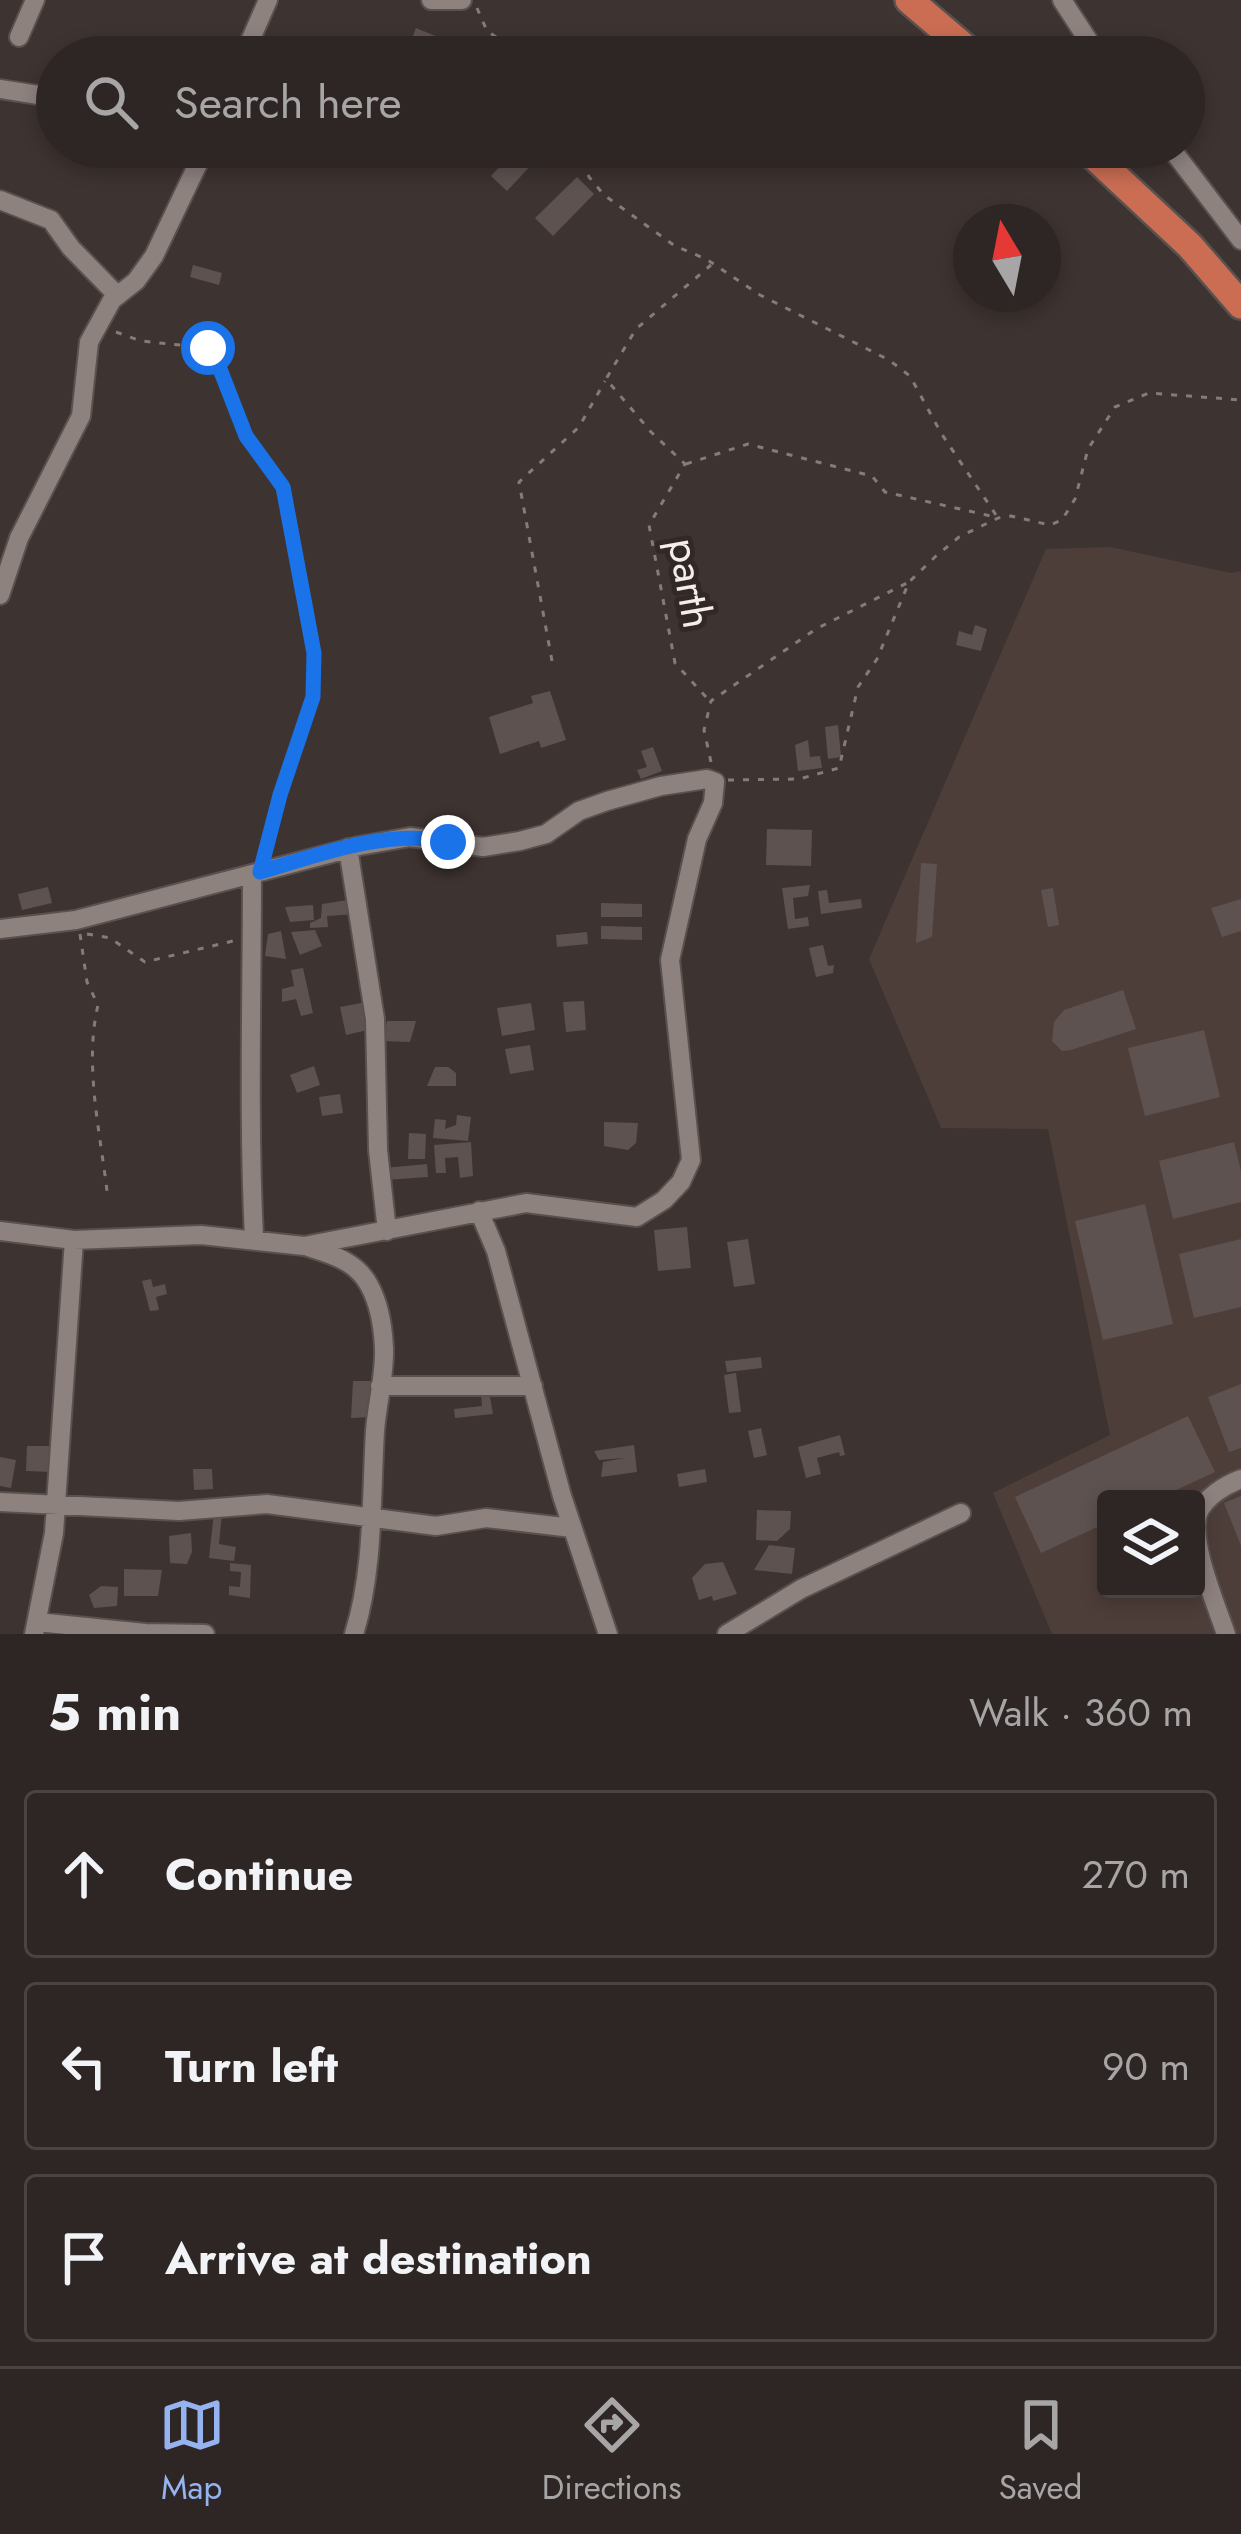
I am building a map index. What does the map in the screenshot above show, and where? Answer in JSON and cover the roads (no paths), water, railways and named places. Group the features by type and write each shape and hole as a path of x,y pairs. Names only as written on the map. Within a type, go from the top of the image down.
{"highway":[{"path":"909,0 951,36"},
{"path":"1106,168 1190,246 1241,304"}],"street":[{"path":"20,37 35,0"},
{"path":"252,36 268,0"},
{"path":"431,0 461,0"},
{"path":"1062,0 1086,36"},
{"path":"0,89 36,95"},
{"path":"0,596 3,563 81,416 86,401 87,350 97,326 117,295 136,281 154,256 196,168"},
{"path":"1186,168 1241,240"},
{"path":"0,200 51,220 117,295"},
{"path":"0,929 78,927 348,848 410,837 501,845 545,833 579,811 607,801 661,786 715,782 713,802 697,838 670,960 677,1058 691,1148 681,1182 653,1210 637,1217 526,1202 304,1246"},
{"path":"348,848 375,1019 377,1150 387,1231"},
{"path":"254,1238 250,1104 256,874"},
{"path":"479,1211 496,1251 572,1528 608,1634"},
{"path":"0,1231 74,1240 254,1238 304,1246 354,1264 367,1280 379,1314 384,1352 368,1579 354,1634"},
{"path":"352,1237 354,1264"},
{"path":"74,1240 49,1571 36,1628 206,1634"},
{"path":"380,1386 533,1386"},
{"path":"1226,1634 1201,1555 1197,1516 1208,1499 1241,1479"},
{"path":"0,1502 171,1511 267,1504 436,1526 486,1518 572,1528"},
{"path":"727,1634 801,1589 961,1513"}]}
